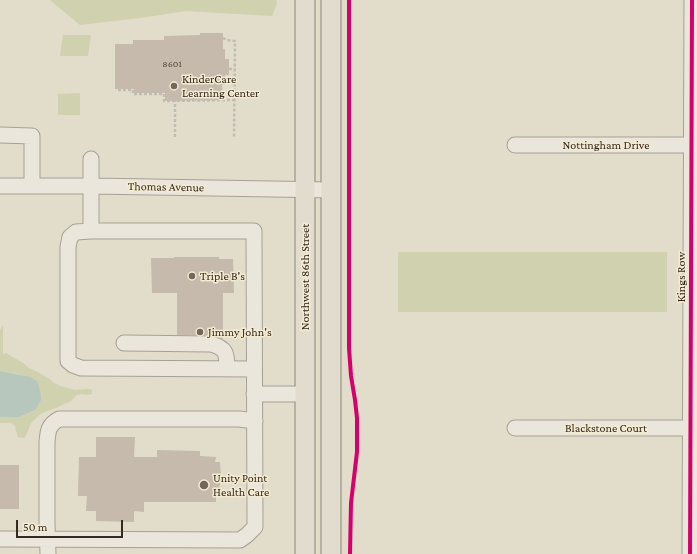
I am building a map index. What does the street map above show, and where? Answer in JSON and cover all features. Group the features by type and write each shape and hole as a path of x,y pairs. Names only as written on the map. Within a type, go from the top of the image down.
{"main road":[{"name":"Northwest 86th Street","path":"305,0 306,554"},
{"path":"331,0 331,554"}],"street":[{"name":"Kings Row","path":"690,554 694,428 694,145 692,0"},
{"path":"0,135 32,136 32,186"},
{"name":"Nottingham Drive","path":"515,145 694,145"},
{"path":"91,159 91,231"},
{"name":"Thomas Avenue","path":"0,186 332,190"},
{"path":"0,539 48,547 240,540 255,527 254,231 76,232 70,237 68,247 68,361 72,365 81,368 254,369"},
{"path":"124,343 211,344 218,346 225,351 227,357 227,369"},
{"path":"254,394 305,394"},
{"path":"48,547 47,442 48,430 53,422 59,419 255,421"},
{"name":"Blackstone Court","path":"515,428 694,428"}],"path":[{"path":"223,38 235,41 234,137"},
{"path":"229,69 235,69"},
{"path":"118,90 133,90 133,94 164,94 164,101 234,100"},
{"path":"175,101 175,137"}],"green space":[{"path":"50,0 276,0 277,3 272,16 186,11 80,25"},
{"path":"63,35 91,35 88,56 60,56"},
{"path":"80,93 80,115 58,115 58,94"},
{"path":"398,252 667,252 667,312 398,312"},
{"path":"3,325 3,354 6,353 61,386 75,390 92,390 92,394 77,395 69,402 38,416 32,422 24,438 18,437 15,426 11,423 0,423 0,417 19,417 35,410 40,388 34,380 29,377 0,371 0,330"}],"shaded area":[{"path":"0,371 30,377 37,381 40,389 41,400 35,410 19,417 0,417"}],"building":[{"path":"200,33 223,33 223,49 225,49 225,59 229,59 229,75 225,75 225,85 222,85 222,100 165,101 165,93 134,93 134,89 115,89 115,44 133,44 133,40 164,40 164,36 200,35"},
{"path":"219,257 219,259 233,259 234,293 223,293 223,339 211,335 177,335 177,293 152,293 151,258"},
{"path":"96,437 135,437 134,457 157,457 157,450 200,451 200,456 216,457 215,462 220,462 221,477 219,491 216,491 216,502 144,502 144,512 134,511 134,522 96,521 96,511 86,511 87,496 78,496 79,457 96,457"},
{"path":"0,465 19,465 19,509 0,509"}],"cycle path":[{"path":"349,0 349,348 357,418 357,452 351,503 350,554"},
{"path":"690,554 692,0"}],"place":[{"name":"KinderCare Learning Center","path":"174,86"},
{"name":"Triple B's","path":"192,276"},
{"name":"Jimmy John's","path":"200,332"},
{"name":"Unity Point Health Care","path":"204,485"}]}
